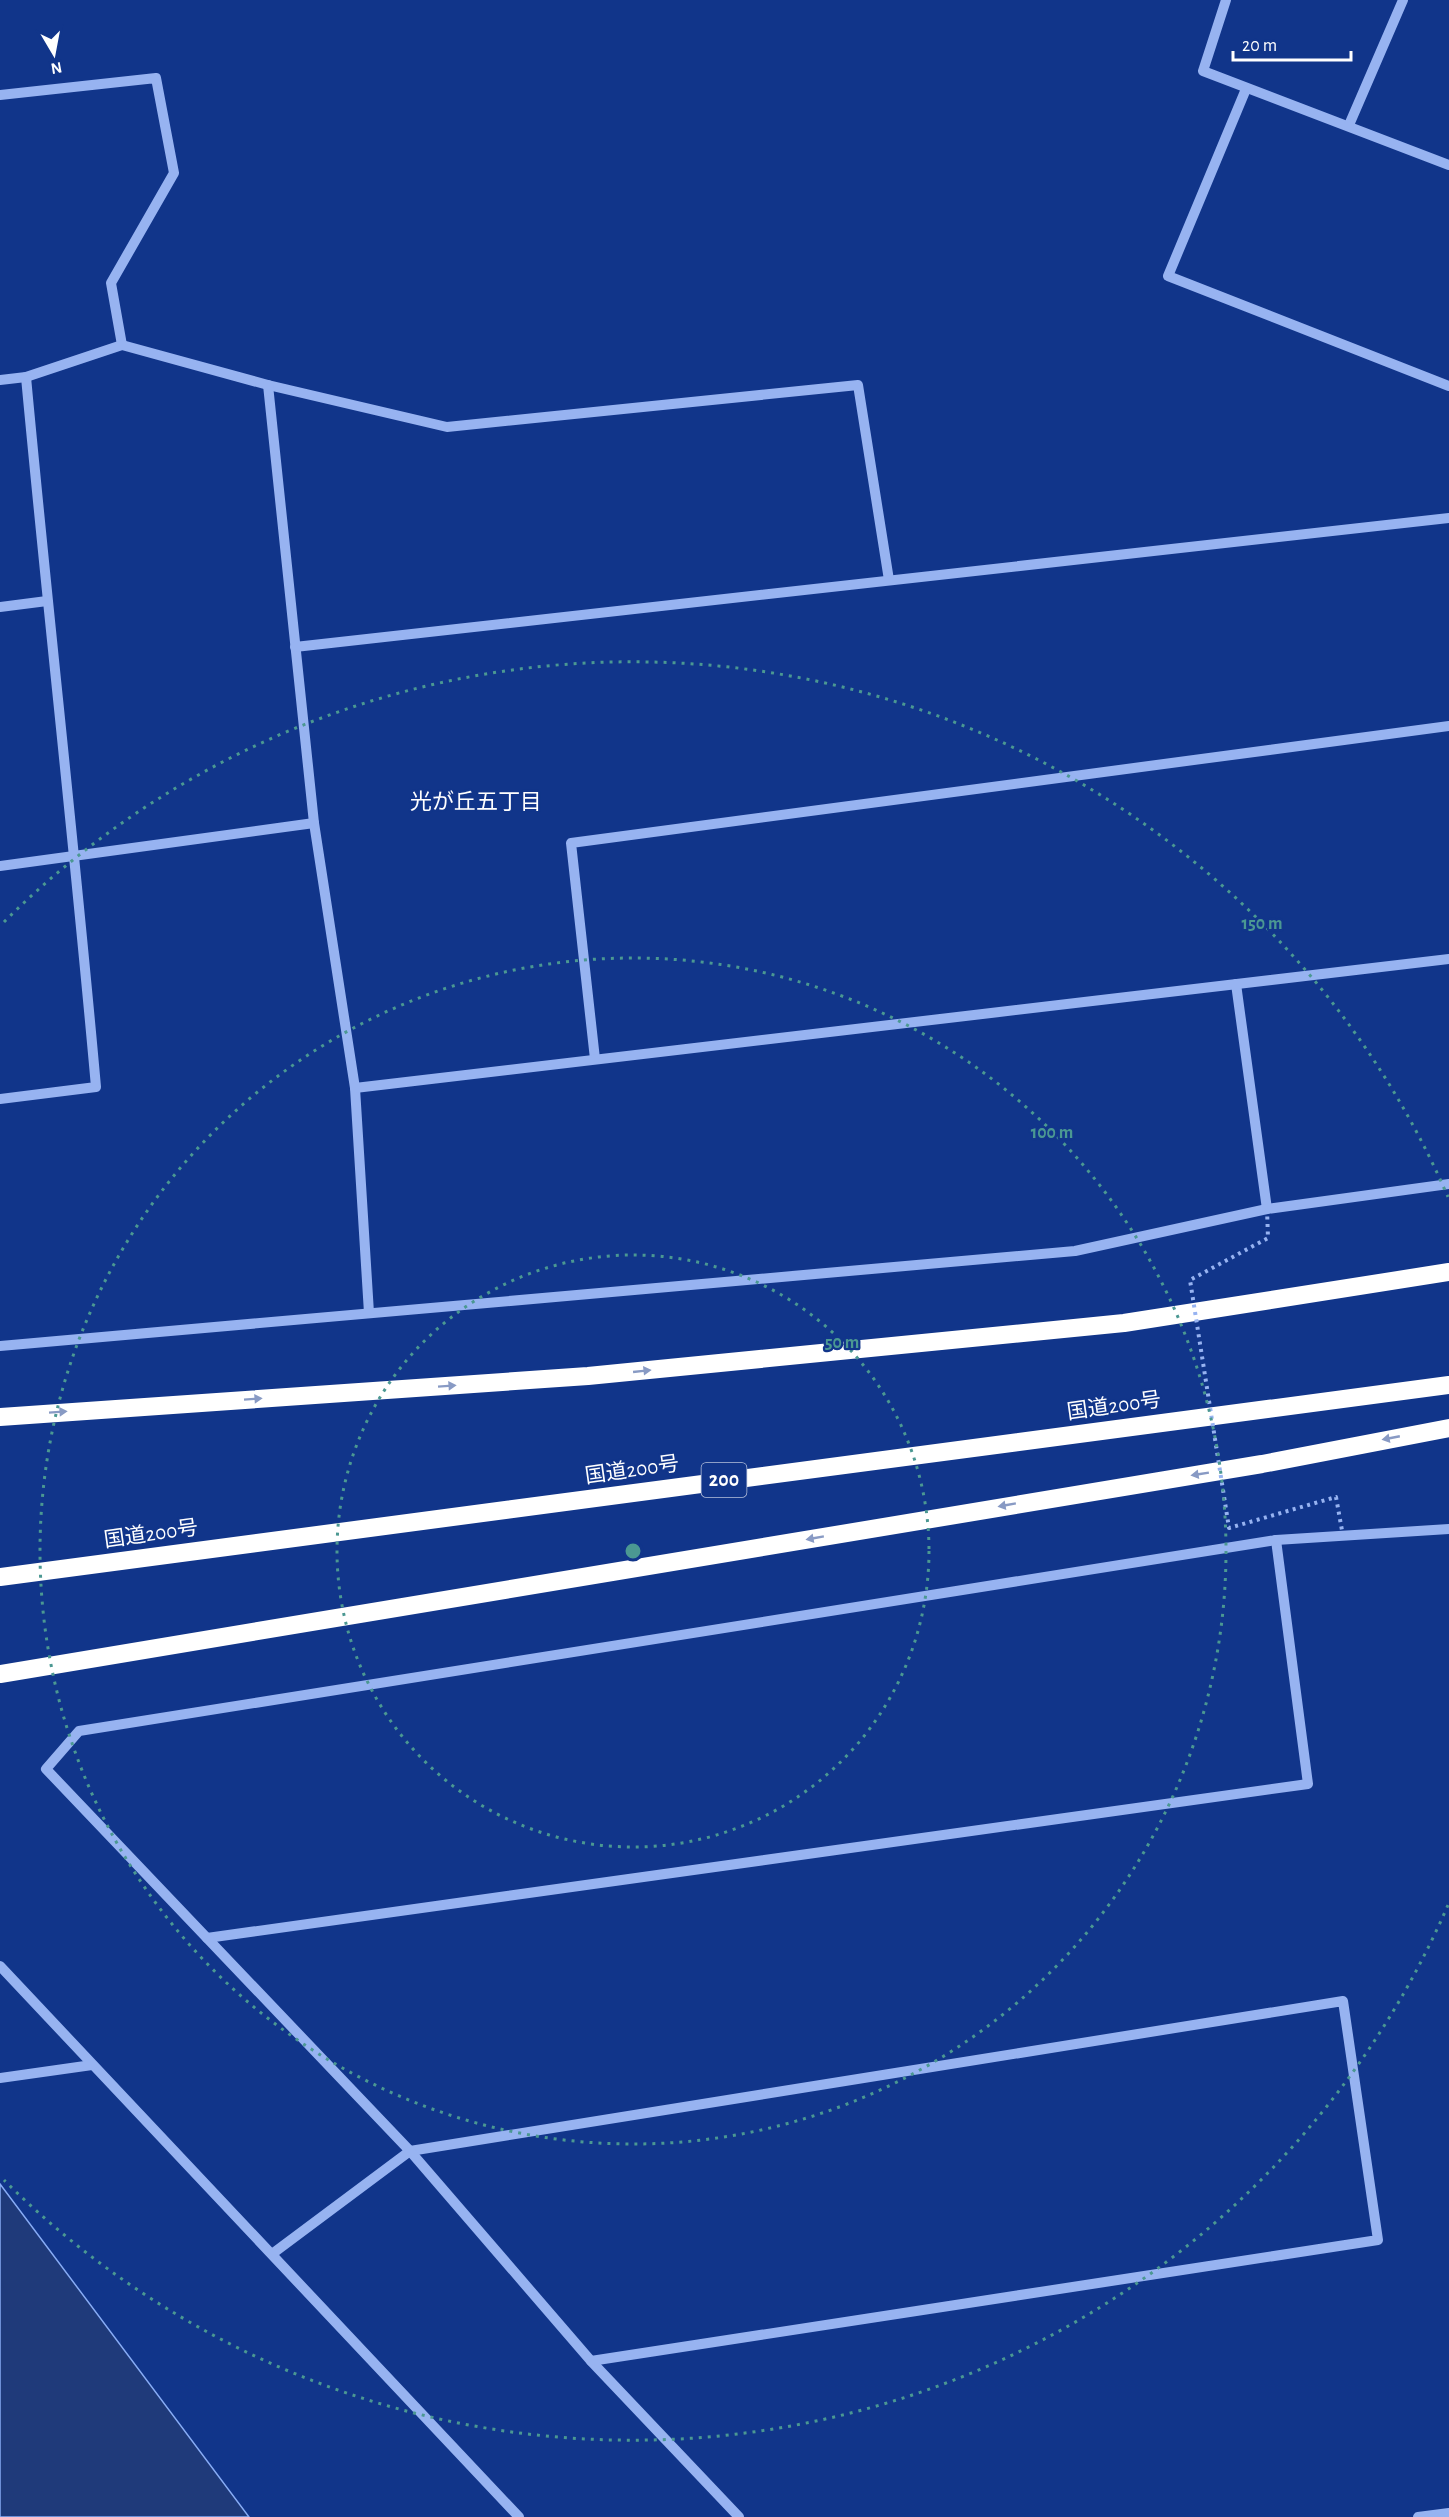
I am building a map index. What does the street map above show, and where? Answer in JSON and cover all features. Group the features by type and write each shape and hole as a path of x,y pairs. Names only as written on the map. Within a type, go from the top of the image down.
{"highway":[{"path":"0,1416 588,1376 1112,1324 1449,1272"},
{"name":"国道200号","path":"0,1576 1449,1385"},
{"path":"0,1674 1262,1464 1449,1428"}],"street":[{"path":"1226,0 1203,71 1449,165"},
{"path":"1349,125 1403,0"},
{"path":"0,95 156,78 174,173 111,283 122,345"},
{"path":"1246,89 1168,276 1449,386"},
{"path":"0,380 26,378 122,345 268,386 447,427 858,385 889,580"},
{"path":"0,1100 96,1088 76,857 47,601 26,378"},
{"path":"268,386 314,823 355,1088 369,1313"},
{"path":"296,647 1449,518"},
{"path":"0,607 47,601"},
{"path":"595,1059 571,843 1449,726"},
{"path":"0,866 314,823"},
{"path":"355,1088 1449,959"},
{"path":"1236,984 1267,1209"},
{"path":"0,1346 1075,1251 1267,1209 1449,1184"},
{"path":"739,2517 591,2361 410,2151 46,1769 79,1731 1275,1540 1449,1530"},
{"path":"207,1938 1308,1784 1275,1540"},
{"path":"0,1966 519,2517"},
{"path":"272,2254 410,2151 1343,2001 1378,2240 591,2361"},
{"path":"0,2078 92,2065"},
{"path":"1420,2517 1449,2513"}],"path":[{"path":"1267,1209 1268,1238 1190,1280 1229,1528 1336,1497 1342,1536"}],"water":[{"path":"0,2184 249,2517 0,2517"}],"district":[{"name":"光が丘五丁目","path":"476,802"}]}
